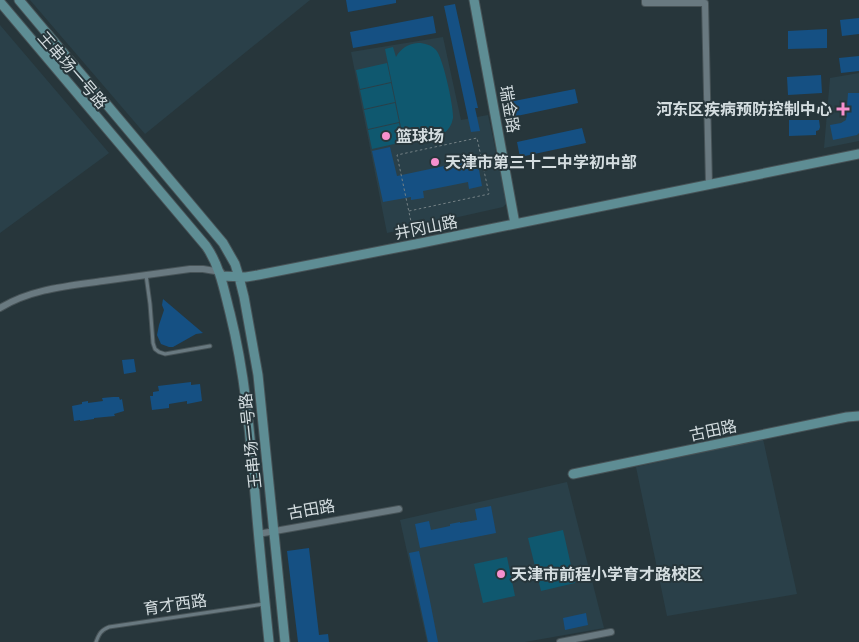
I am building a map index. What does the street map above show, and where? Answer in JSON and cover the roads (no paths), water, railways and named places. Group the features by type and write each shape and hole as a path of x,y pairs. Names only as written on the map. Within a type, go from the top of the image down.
{"main road":[{"name":"王串场一号路","path":"19,0 229,252 244,298 258,375 284,642"},
{"name":"瑞金路","path":"474,0 515,222"},
{"name":"王串场一号路","path":"0,1 206,246 215,261 236,337 242,374 269,642"},
{"name":"井冈山路","path":"220,274 267,273 859,152"},
{"name":"井冈山路","path":"238,275 515,222"},
{"name":"王串场一号路","path":"220,274 227,304"},
{"name":"古田路","path":"573,474 859,416"}],"street":[{"path":"645,0 645,3 705,3 710,183"},
{"name":"井冈山路","path":"0,310 41,293 190,269 203,269 220,274"},
{"name":"古田路","path":"258,534 399,509"},
{"path":"560,642 611,632"}],"lane":[{"path":"146,276 153,342 156,349 165,354 210,346"},
{"name":"育才西路","path":"96,642 102,630 119,624 265,604"}],"place":[{"name":"河东区疾病预防控制中心","path":"843,109"},
{"name":"篮球场","path":"386,136"},
{"name":"天津市第三十二中学初中部","path":"435,162"},
{"name":"天津市前程小学育才路校区","path":"501,574"}]}
